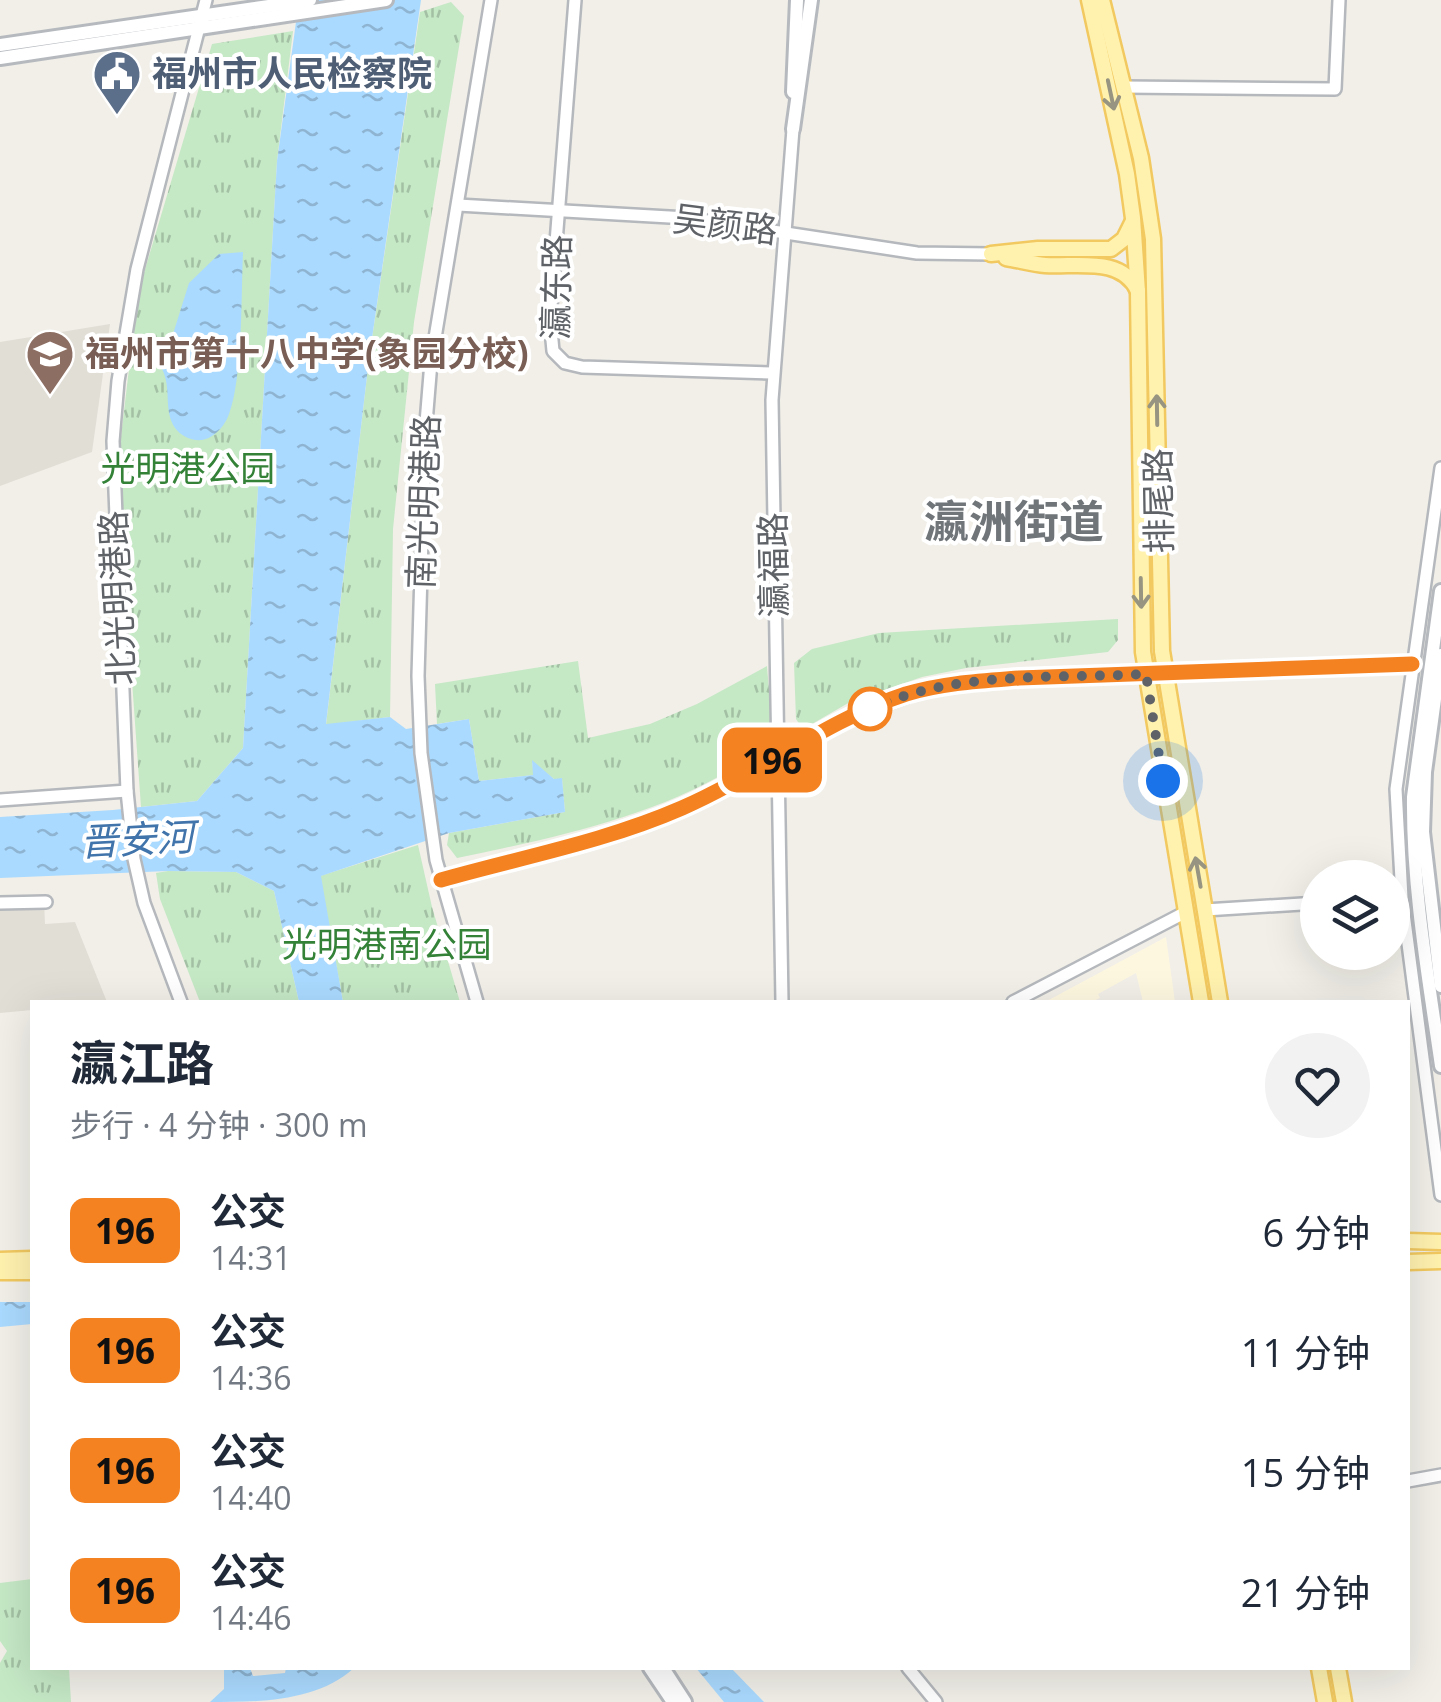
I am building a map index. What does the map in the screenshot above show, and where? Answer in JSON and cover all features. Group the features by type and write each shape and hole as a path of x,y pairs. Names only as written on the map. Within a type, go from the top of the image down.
{"main road":[{"path":"0,58 302,5 386,0"},
{"path":"793,129 797,0"},
{"path":"793,129 810,0"},
{"name":"排尾路","path":"1089,0 1128,174 1133,218 1138,292 1141,626 1201,1000"},
{"name":"排尾路","path":"1102,0 1144,174 1155,260 1164,672 1220,1000"},
{"path":"0,45 199,22"},
{"path":"1080,258 1116,246 1128,234 1133,218"},
{"path":"990,254 1038,250 1080,258 1120,271 1130,278 1138,292"},
{"path":"1441,591 1413,796 1410,898 1441,1066"},
{"path":"1441,655 1424,798 1423,842 1410,898 1441,986"},
{"path":"1410,1241 1437,1242"},
{"path":"0,1260 30,1259"},
{"path":"1410,1262 1441,1261"},
{"path":"0,1272 30,1272"},
{"path":"651,1670 673,1702"},
{"path":"664,1670 685,1702"},
{"path":"1319,1670 1325,1702"},
{"path":"1338,1670 1344,1702"}],"street":[{"path":"193,0 199,22"},
{"name":"北光明港路","path":"180,1000 137,881 126,791 112,478 115,410 137,268 206,0"},
{"name":"南光明港路","path":"476,1000 441,880 422,764 419,656 429,384 492,0"},
{"name":"瀛东路","path":"575,0 550,337 558,358 582,367 773,373"},
{"path":"1124,87 1335,89 1339,0"},
{"name":"瀛福路","path":"782,1000 773,373 793,129"},
{"name":"吴颜路","path":"458,205 686,218 917,253 990,254"},
{"path":"1405,860 1396,789 1441,468"},
{"path":"441,880 632,828 710,796 856,715 930,688 971,681 1412,664"},
{"path":"0,800 126,791"},
{"path":"1410,898 1441,1195"},
{"path":"0,903 46,902"},
{"path":"1206,910 1300,904"},
{"path":"1018,1000 1186,912"},
{"path":"1410,1481 1441,1475"},
{"path":"910,1670 936,1702"}],"shaded area":[{"name":"福州市第十八中学(象园分校)","path":"110,324 92,452 0,486 0,342"},
{"path":"44,900 45,924 75,922 106,1000 30,1000 30,1010 0,1013 0,904"},
{"path":"1166,937 1175,1000 1143,1000 1136,973 1098,994 1100,998 1096,1000 1049,1000"}],"green space":[{"path":"451,2 464,16 414,322 393,529 390,717 326,725 369,359 420,12"},
{"name":"光明港公园","path":"293,31 277,161 243,748 197,801 141,807 117,470 138,293 212,44"},
{"path":"1118,619 1118,640 1108,652 966,668 922,677 850,702 812,724 800,725 796,719 794,663 812,649 879,633"},
{"path":"578,661 588,738 650,724 767,666 768,742 753,758 633,814 457,858 447,845 449,833 565,812 562,779 554,779 532,762 534,775 479,781 469,719 437,724 435,684"},
{"name":"光明港南公园","path":"418,845 459,1000 343,1000 320,876"},
{"path":"236,872 274,891 299,1000 199,1000 160,899 156,873"},
{"path":"30,1579 30,1670 69,1670 71,1702 0,1702 0,1663 7,1651 0,1641 0,1583"}],"water":[{"name":"晋安河","path":"299,0 421,0 369,359 326,724 390,717 406,729 469,719 479,781 533,775 532,760 554,779 562,778 565,812 449,833 321,876 343,1000 299,1000 274,891 236,872 0,878 0,817 197,801 243,748 277,161"},
{"path":"243,252 234,398 218,431 206,439 190,439 177,431 171,421 162,369 189,283 219,254"},
{"path":"0,1302 30,1302 30,1324 0,1327"},
{"path":"224,1670 251,1670 253,1676 286,1670 351,1670 305,1694 210,1702 224,1689"},
{"path":"698,1670 733,1670 764,1702 724,1702"}],"bus line":[{"name":"196","path":"441,880 632,828 710,796 856,715 930,688 1019,678 1412,664"}],"place":[{"name":"福州市人民检察院","path":"117,116"},
{"name":"福州市第十八中学(象园分校)","path":"50,396"}],"district":[{"name":"瀛洲街道","path":"1014,522"}],"route":[{"path":"870,709 908,694 971,681 1146,674 1163,781"}]}
